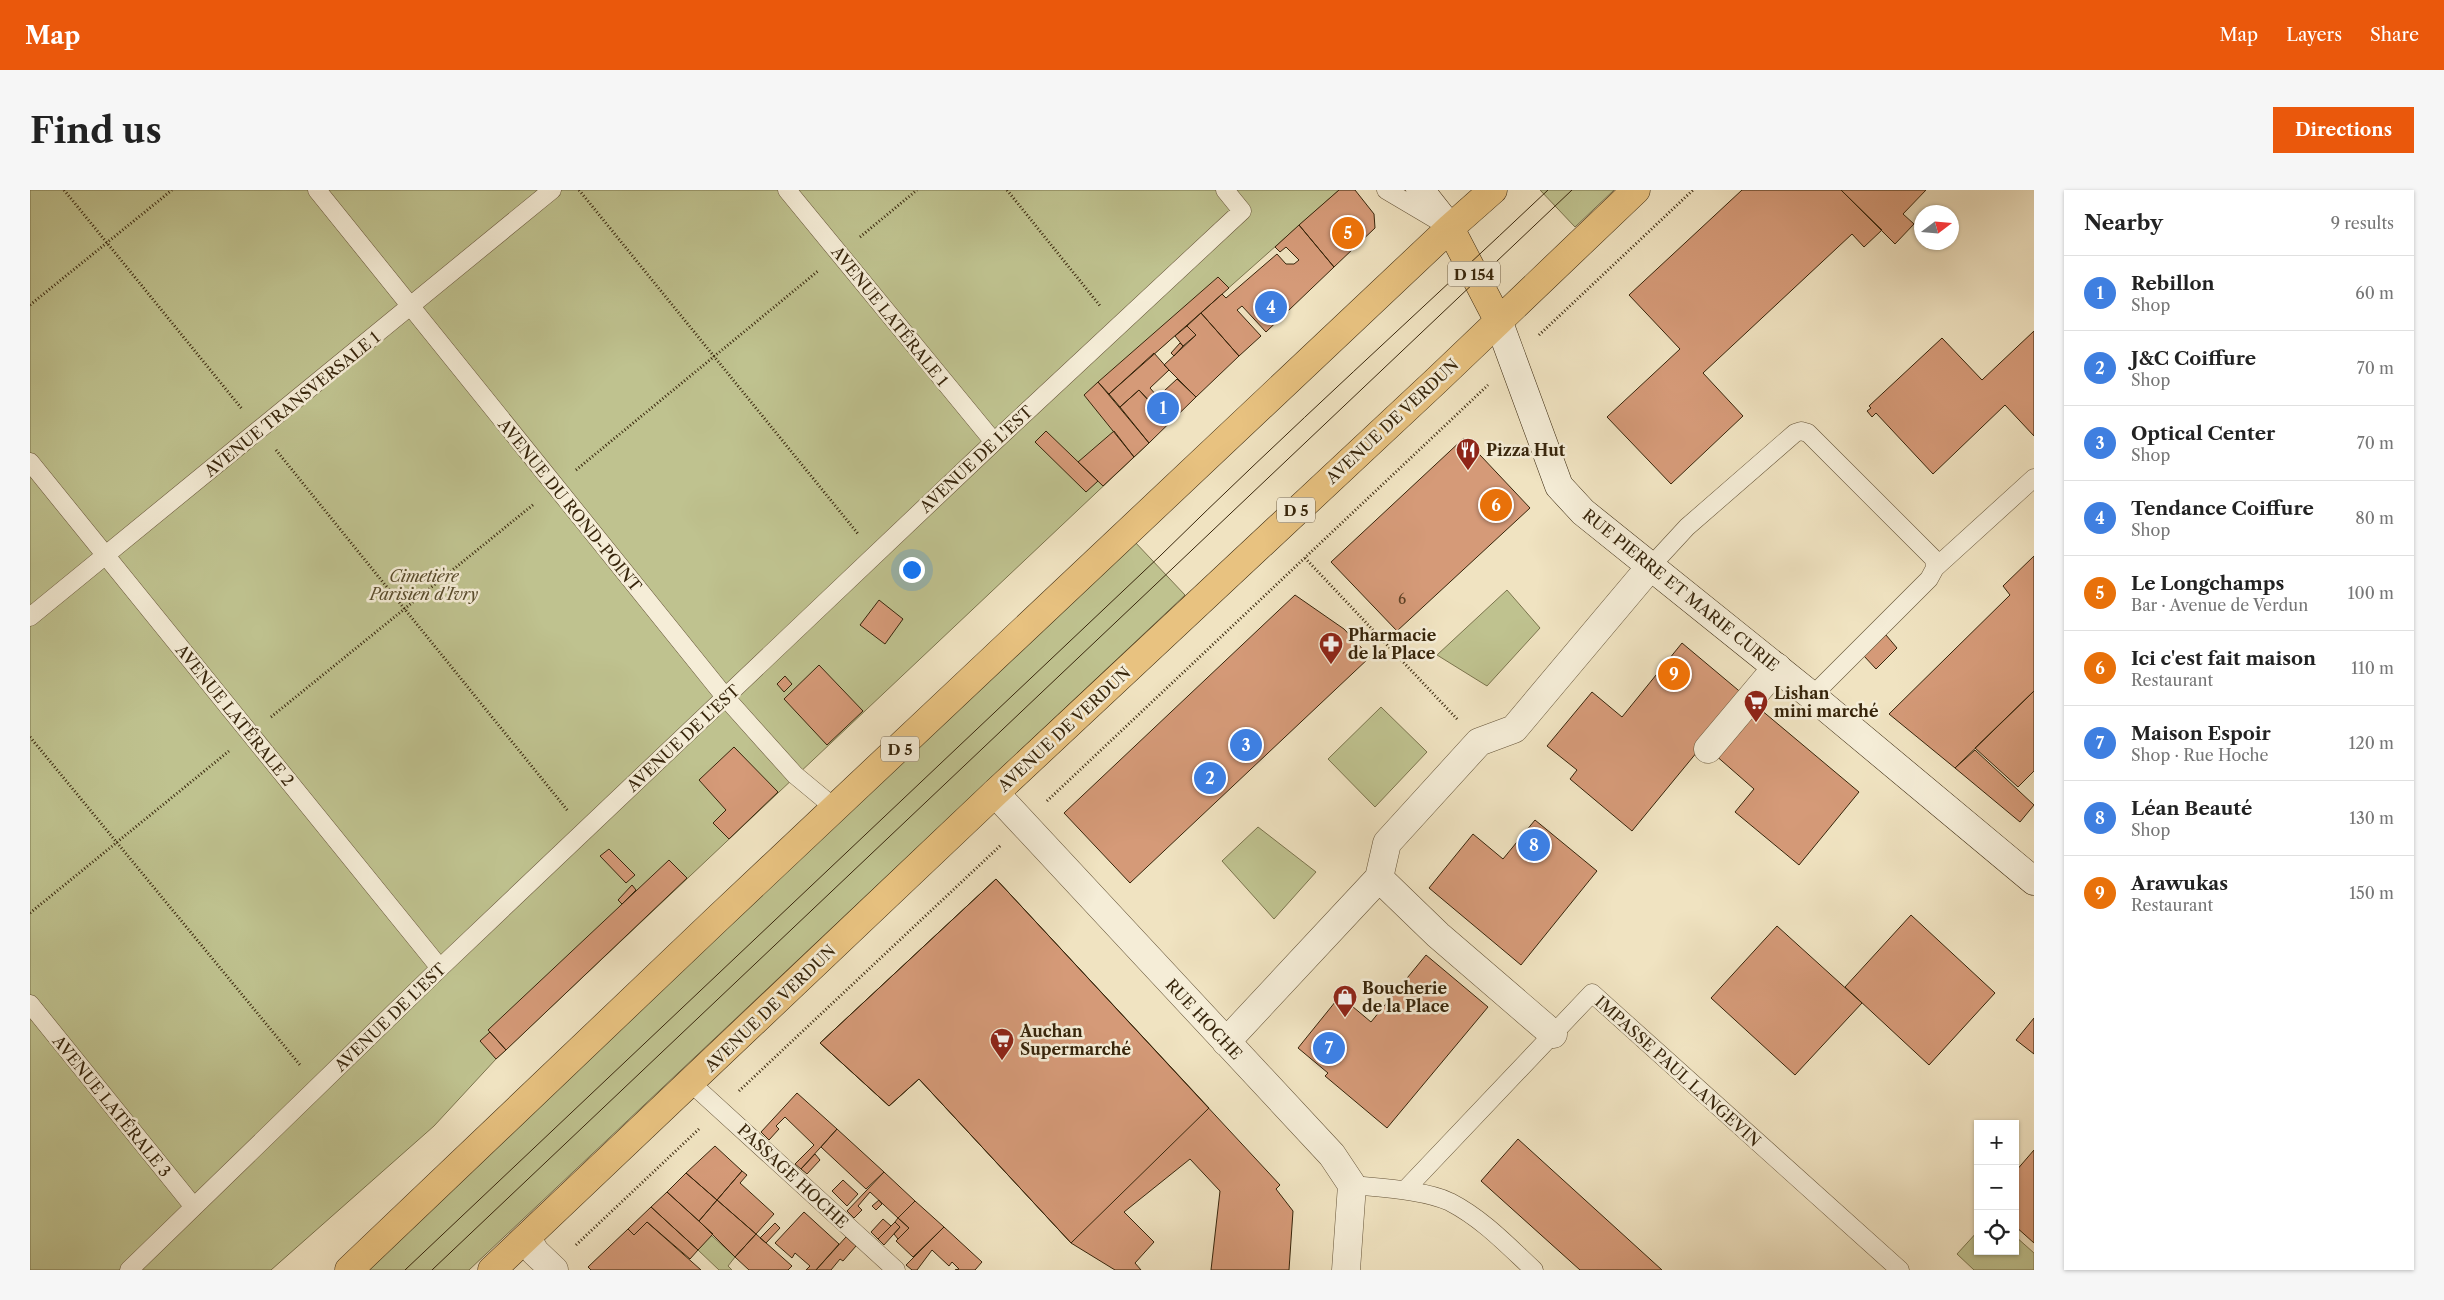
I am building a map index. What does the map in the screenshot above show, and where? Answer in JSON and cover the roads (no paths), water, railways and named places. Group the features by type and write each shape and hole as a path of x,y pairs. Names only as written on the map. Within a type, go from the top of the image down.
{"main road":[{"name":"D 5","path":"349,1270 715,921 836,809 1450,228 1493,190"},
{"name":"AVENUE DE VERDUN","path":"492,1270 995,793 1438,380 1498,320 1636,190"},
{"name":"D 154","path":"1450,228 1498,320"}],"street":[{"name":"D 154","path":"1420,190 1450,228"},
{"name":"RUE PIERRE ET MARIE CURIE","path":"1498,320 1529,398 1559,486 1583,512 1777,667 2034,881"},
{"path":"1226,1042 1379,878 1387,843 1479,742 1514,729 1651,566"},
{"path":"1708,749 1777,667"},
{"name":"RUE HOCHE","path":"995,793 1332,1155 1352,1185"},
{"path":"1379,878 1438,935 1553,1034"},
{"path":"1346,1270 1352,1185"},
{"path":"527,1238 535,1252 553,1269"}],"lane":[{"name":"AVENUE DU ROND-POINT","path":"317,190 726,698 795,776 836,809"},
{"name":"AVENUE TRANSVERSALE 1","path":"30,617 552,190"},
{"name":"AVENUE LATÉRALE 1","path":"787,190 994,442"},
{"name":"AVENUE DE L'EST","path":"129,1270 440,968 994,442 1242,211 1225,190"},
{"path":"1386,190 1450,228"},
{"path":"1651,566 1687,527 1794,433 1801,430 1808,433 1934,559 1935,568"},
{"name":"AVENUE LATÉRALE 2","path":"30,462 440,968"},
{"path":"1812,696 1929,579 1935,568 2034,478"},
{"name":"IMPASSE PAUL LANGEVIN","path":"1405,1190 1592,993 1900,1270"},
{"name":"AVENUE LATÉRALE 3","path":"30,1004 194,1207"},
{"name":"PASSAGE HOCHE","path":"690,1083 896,1270"},
{"path":"1352,1185 1405,1190 1449,1201 1480,1220 1534,1270"}],"tram line":[{"path":"405,1270 1256,463 1548,190"},
{"path":"432,1270 1572,190"}],"place":[{"name":"Le Longchamps","path":"1348,233"},
{"name":"Tendance Coiffure","path":"1271,307"},
{"name":"Rebillon","path":"1163,408"},
{"name":"Pizza Hut","path":"1468,471"},
{"name":"Ici c'est fait maison","path":"1496,505"},
{"name":"Pharmacie de la Place","path":"1331,665"},
{"name":"Arawukas","path":"1674,674"},
{"name":"Lishan mini marché","path":"1756,723"},
{"name":"Optical Center","path":"1246,745"},
{"name":"J&C Coiffure","path":"1210,778"},
{"name":"Léan Beauté","path":"1534,845"},
{"name":"Boucherie de la Place","path":"1345,1018"},
{"name":"Maison Espoir","path":"1329,1048"},
{"name":"Auchan Supermarché","path":"1002,1061"}],"park label":[{"name":"Cimetière Parisien d'Ivry","path":"424,585"}]}
